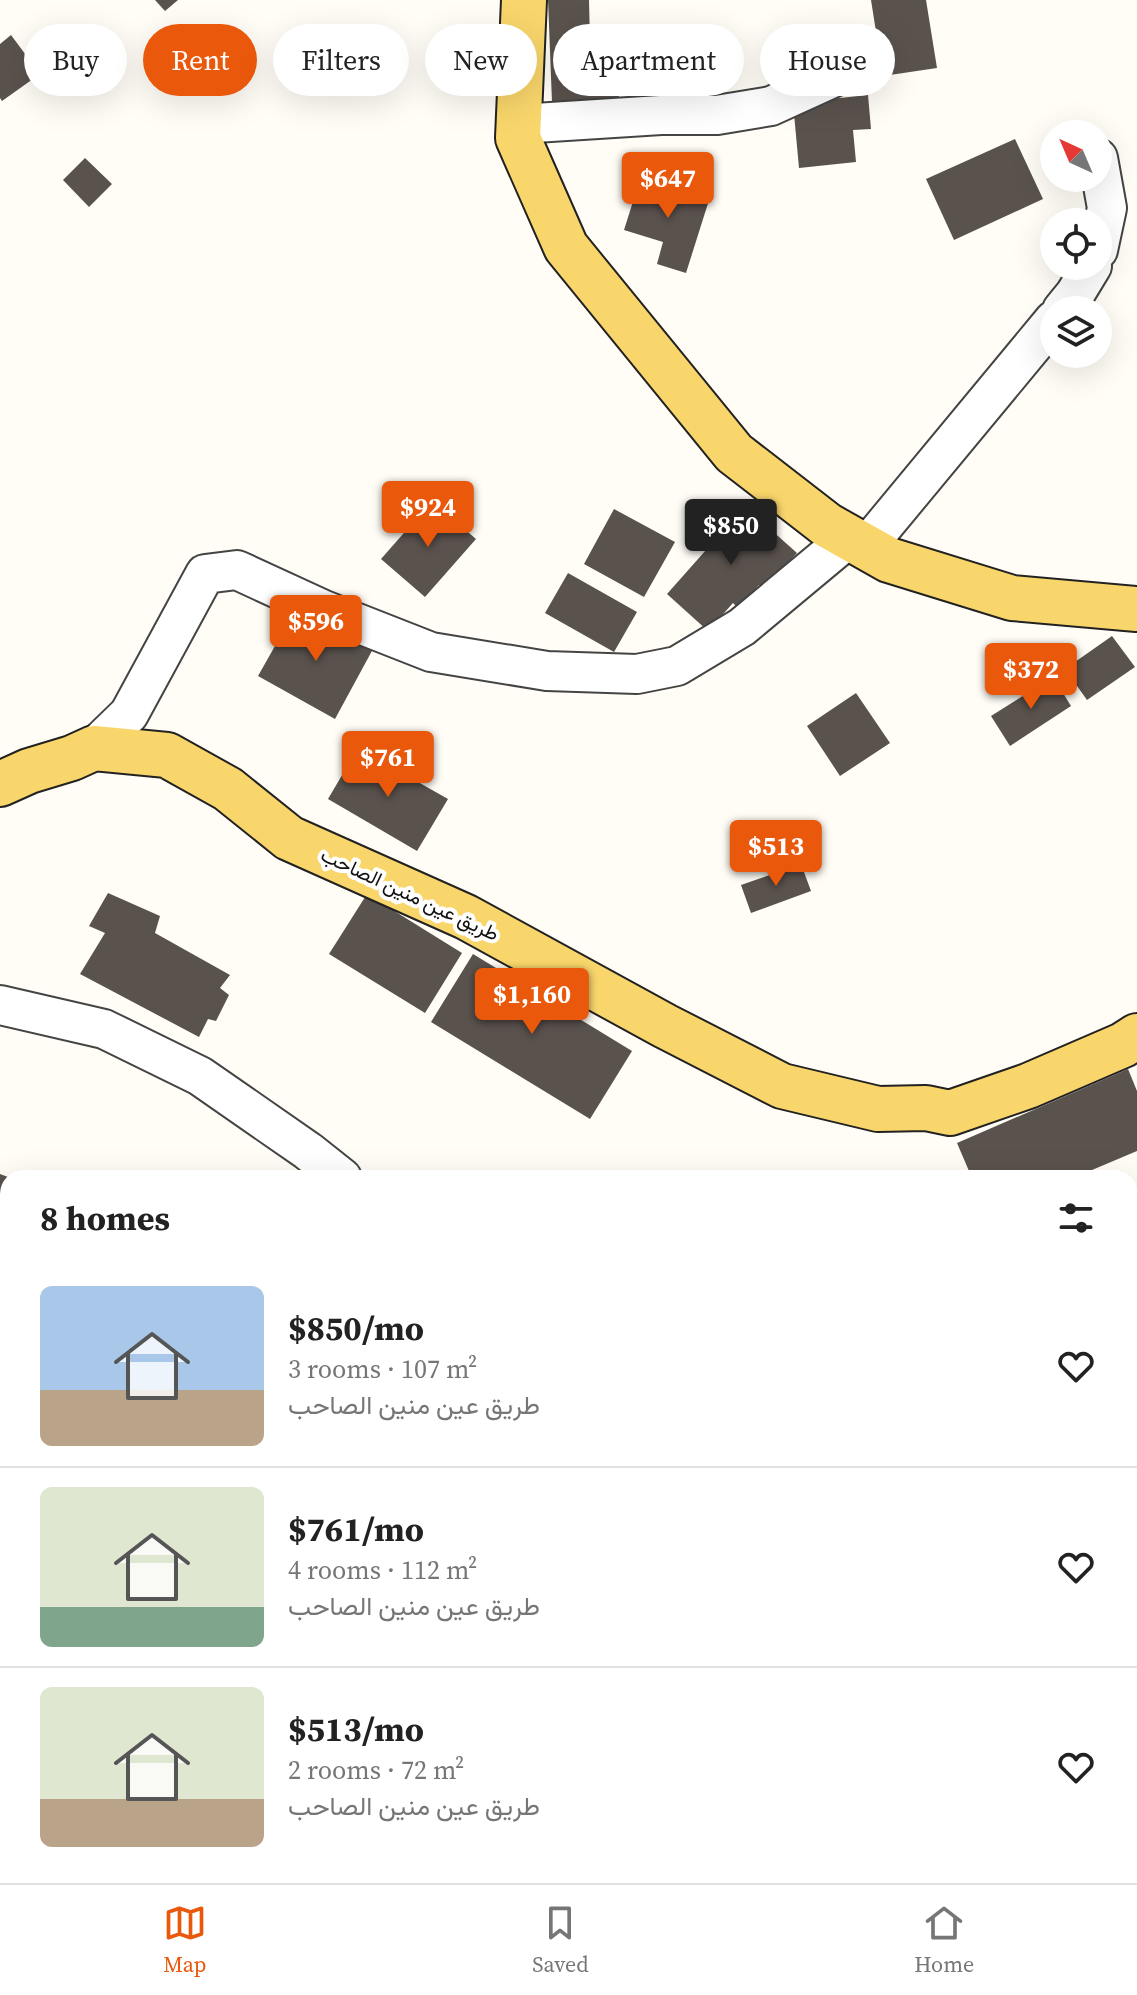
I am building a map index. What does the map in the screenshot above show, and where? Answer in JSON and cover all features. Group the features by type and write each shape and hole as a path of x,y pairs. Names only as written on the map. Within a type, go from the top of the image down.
{"main road":[{"path":"524,0 518,138 566,247 734,453 827,525 889,560 1012,598 1137,609"},
{"name":"طريق عين منين الصاحب","path":"0,784 94,748 167,755 228,789 289,838 466,917 782,1086 878,1109 926,1108 950,1113 1028,1086 1137,1036"}],"street":[{"path":"519,124 661,115 717,115 771,106 793,96"},
{"path":"94,748 129,714 205,574 237,570 324,610 431,652 547,671 637,674 677,666 742,627 858,542 1040,336"},
{"path":"0,1005 104,1029 200,1076 332,1170"}],"building":[{"path":"155,0 178,0 165,11"},
{"path":"548,0 589,0 590,24 553,24 553,96 619,96 619,99 552,102"},
{"path":"871,0 926,0 937,68 895,74 895,24 875,24"},
{"path":"11,35 24,52 24,85 2,101 0,98 0,44"},
{"path":"868,96 871,129 853,130 856,162 799,168 793,103"},
{"path":"1015,139 1043,199 954,240 926,179"},
{"path":"85,158 112,184 89,207 63,180"},
{"path":"641,176 710,197 686,273 657,264 663,242 624,230"},
{"path":"432,501 476,539 425,597 381,559"},
{"path":"740,502 797,553 764,589 759,585 738,608 733,603 708,631 667,594 706,550 701,546"},
{"path":"614,509 675,542 644,597 584,564"},
{"path":"568,573 637,612 614,652 545,613"},
{"path":"297,607 373,649 335,719 258,676"},
{"path":"1112,636 1135,667 1087,700 1065,669"},
{"path":"1053,677 1071,706 1010,746 991,716"},
{"path":"856,693 890,743 840,776 807,726"},
{"path":"358,748 448,799 417,851 328,799"},
{"path":"801,864 811,891 751,913 741,885"},
{"path":"108,893 160,916 155,933 230,975 220,988 229,995 216,1021 208,1019 199,1037 80,974 105,933 89,926"},
{"path":"367,894 462,953 425,1013 329,954"},
{"path":"473,954 632,1051 590,1119 431,1022"},
{"path":"1128,1069 1137,1091 1137,1151 1092,1170 969,1170 957,1143"}]}
